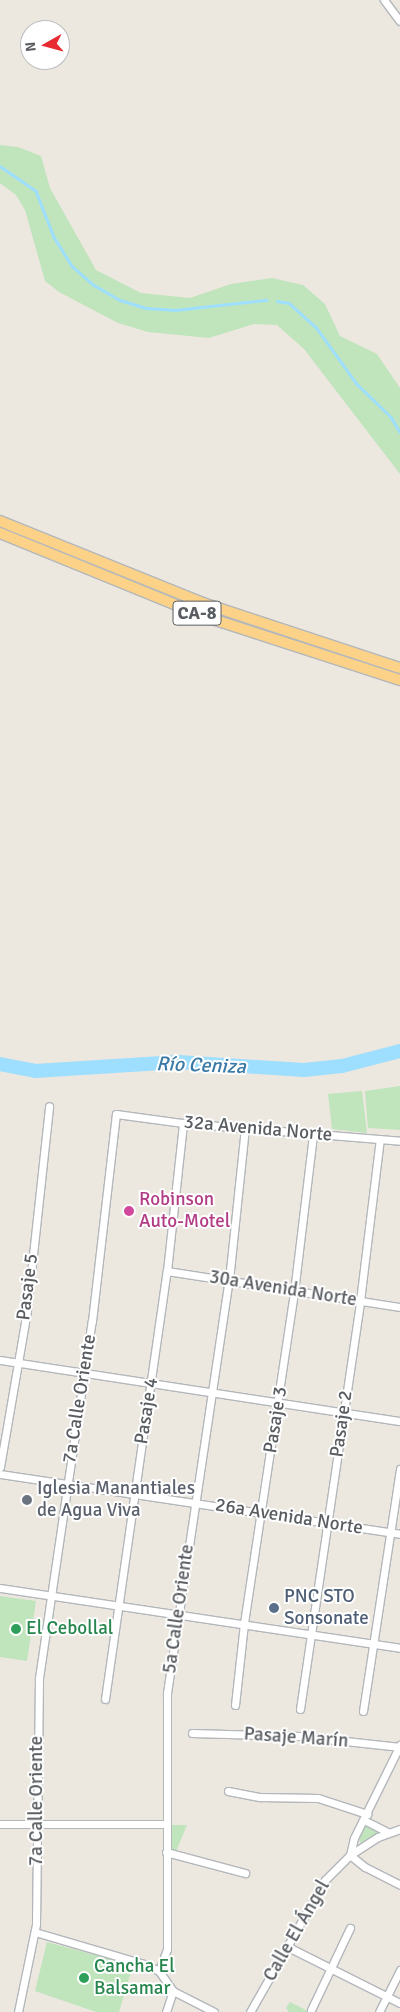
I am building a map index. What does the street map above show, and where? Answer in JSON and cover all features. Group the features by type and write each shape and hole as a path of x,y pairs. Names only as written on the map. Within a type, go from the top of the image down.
{"highway":[{"name":"CA-8","path":"0,521 203,604 400,668"},
{"name":"CA-8","path":"0,533 203,616 400,680"}],"street":[{"path":"384,0 400,21"},
{"name":"Pasaje 5","path":"0,1467 26,1310 49,1106"},
{"name":"32a Avenida Norte","path":"116,1114 183,1123 400,1141"},
{"name":"7a Calle Oriente","path":"18,2012 35,1932 38,1824 37,1697 66,1484 84,1374 116,1114"},
{"name":"Pasaje 4","path":"105,1699 133,1494 167,1271 183,1123"},
{"name":"5a Calle Oriente","path":"159,1970 168,1949 166,1852 167,1693 229,1280 244,1128"},
{"name":"Pasaje 3","path":"235,1705 244,1623 279,1403 313,1134"},
{"name":"Pasaje 2","path":"300,1709 360,1301 380,1139"},
{"name":"30a Avenida Norte","path":"167,1271 400,1307"},
{"path":"0,1360 151,1385 400,1421"},
{"path":"363,1711 372,1642 400,1469"},
{"name":"26a Avenida Norte","path":"0,1474 400,1534"},
{"path":"0,1588 119,1603 400,1648"},
{"name":"Pasaje Marín","path":"192,1733 300,1736 400,1746"},
{"path":"350,1855 354,1838 400,1746"},
{"path":"228,1791 260,1797 318,1798 365,1817 388,1832"},
{"path":"0,1824 166,1824"},
{"path":"350,1855 388,1832 400,1828"},
{"path":"166,1852 246,1873"},
{"path":"350,1855 365,1867 400,1885"},
{"name":"Calle El Ángel","path":"250,2012 325,1880 350,1855"},
{"path":"311,2010 350,1928"},
{"path":"35,1932 159,1970 173,1991 214,2012"},
{"path":"286,1946 330,1970 400,2003"},
{"path":"379,2012 400,1970"},
{"path":"166,2012 173,1991"}],"green space":[{"path":"0,145 18,147 41,156 50,188 96,270 141,293 190,298 231,284 272,278 303,285 325,304 340,336 377,354 400,388 400,474 304,349 277,325 254,324 209,338 148,332 118,323 59,292 45,281 25,210 16,195 0,183"},
{"path":"400,1086 400,1130 368,1128 365,1091"},
{"path":"362,1091 367,1133 332,1129 328,1094"},
{"name":"El Cebollal","path":"0,1596 36,1601 27,1661 0,1657"},
{"path":"366,1823 380,1831 361,1843 359,1840"},
{"path":"166,1825 187,1825 175,1854 166,1852"},
{"name":"Cancha El Balsamar","path":"47,1942 133,1965 119,2012 96,2012 35,1991"},
{"path":"290,2002 310,2012 289,2012 286,2008"}],"waterway":[{"path":"0,166 36,191 54,237 72,266 94,285 120,300 146,308 175,310 266,300"},
{"path":"277,301 289,303 316,327 357,384 391,417 400,432"},
{"name":"Río Ceniza","path":"0,1064 35,1071 178,1062 304,1070 342,1066 400,1051"}],"place":[{"name":"Robinson Auto-Motel","path":"129,1211"},
{"name":"Iglesia Manantiales de Agua Viva","path":"27,1500"},
{"name":"PNC STO Sonsonate","path":"274,1608"},
{"name":"El Cebollal","path":"16,1629"},
{"name":"Cancha El Balsamar","path":"84,1978"}]}
